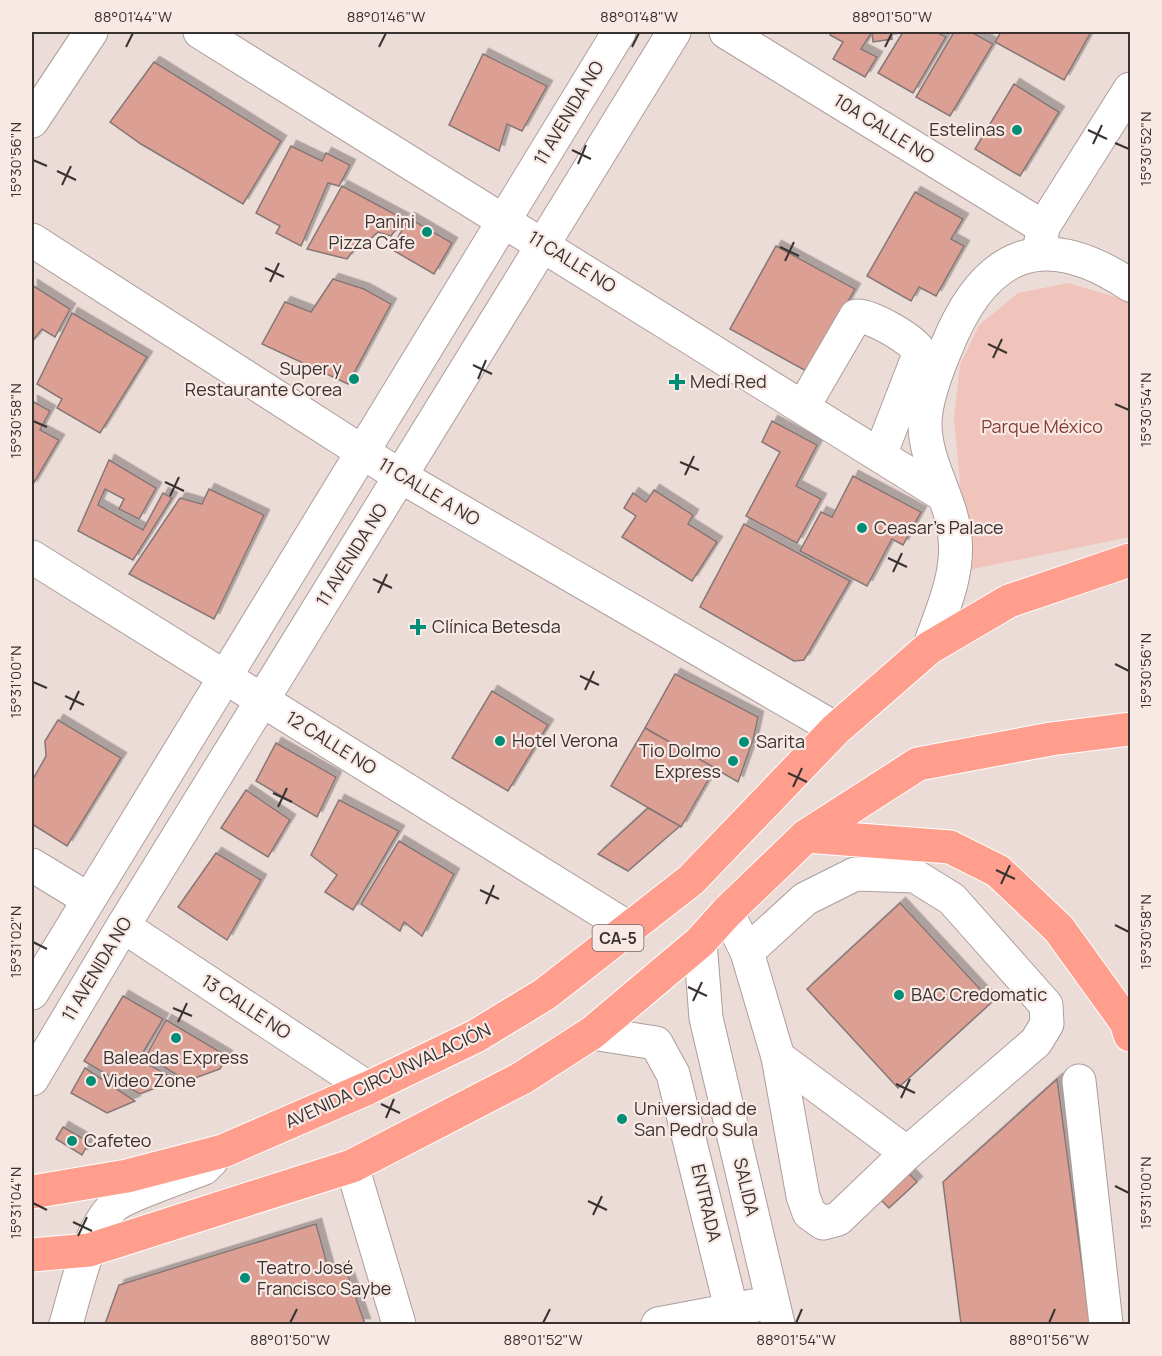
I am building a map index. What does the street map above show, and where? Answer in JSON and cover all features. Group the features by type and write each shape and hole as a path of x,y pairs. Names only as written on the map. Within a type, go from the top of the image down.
{"highway":[{"name":"AVENIDA CIRCUNVALACIÓN","path":"32,1192 127,1176 223,1151 368,1088 476,1036 545,994 691,880 836,729 929,648 1009,601 1131,560"},
{"path":"32,1255 90,1250 352,1166 522,1078 592,1033 700,942 727,912 806,836 918,764 1051,739 1131,729"},
{"path":"806,836 950,847 998,871 1059,929 1126,1022 1131,1035"}],"street":[{"path":"32,121 91,32"},
{"name":"11 CALLE NO","path":"200,32 943,495"},
{"name":"11 AVENIDA NO","path":"32,993 619,32"},
{"name":"11 AVENIDA NO","path":"32,1079 123,926 674,32"},
{"name":"10A CALLE NO","path":"726,32 1041,240"},
{"path":"929,648 951,585 955,538 943,495 933,471 925,424 936,373 955,327 978,287 1004,264 1041,240 1131,89"},
{"name":"11 CALLE A NO","path":"32,240 400,476 836,729"},
{"path":"1041,240 1072,256 1109,270 1131,285"},
{"path":"803,407 856,316 869,316 914,344 920,352 880,455"},
{"name":"12 CALLE NO","path":"32,557 630,929"},
{"path":"32,865 88,899"},
{"path":"727,912 747,952 778,1057 803,1196 809,1213 823,1223 838,1219 907,1152 1036,1042 1047,1024 1046,1005 952,899 915,876 855,874 805,898 747,952"},
{"name":"13 CALLE NO","path":"123,926 368,1088"},
{"name":"SALIDA","path":"700,942 706,1018 775,1314"},
{"name":"ENTRADA","path":"592,1033 656,1043 674,1074 733,1317"},
{"path":"778,1057 907,1152"},
{"path":"1078,1081 1106,1324"},
{"path":"66,1324 90,1250 102,1223 115,1205 204,1168 223,1151"},
{"path":"352,1166 399,1324"},
{"path":"676,1322 775,1314"}],"green space":[{"name":"Parque México","path":"1068,283 1130,301 1130,537 968,570 954,418 960,365 979,325 1018,293"}],"building":[{"path":"832,32 872,32 861,49 877,57 865,77 833,59 843,42 830,35"},
{"path":"872,32 891,32 892,39 873,42"},
{"path":"903,32 936,32 946,37 913,93 878,73"},
{"path":"954,32 971,32 993,44 950,116 916,97"},
{"path":"1001,32 1091,32 1064,80 995,42"},
{"path":"483,54 547,86 522,131 507,124 499,151 449,125"},
{"path":"154,62 281,141 243,204 141,144 110,122"},
{"name":"Estelinas","path":"1014,84 1059,112 1020,176 975,149"},
{"path":"291,146 322,161 326,153 350,165 339,186 328,183 301,246 276,233 280,226 256,213"},
{"path":"342,186 404,219 391,236 378,232 367,242 363,238 347,259 307,249"},
{"path":"915,192 963,219 951,239 964,246 936,296 919,287 911,301 867,276"},
{"path":"409,218 452,243 434,274 391,249"},
{"path":"776,246 855,289 808,372 730,329"},
{"path":"333,279 364,289 391,304 348,384 262,344 285,302 311,312"},
{"path":"32,285 70,309 55,337 42,329 32,342"},
{"path":"72,313 147,357 100,433 57,408 62,399 37,384"},
{"path":"32,401 50,411 40,430 59,440 32,486"},
{"path":"772,421 817,445 796,486 821,499 797,543 746,516 780,452 762,442"},
{"path":"109,460 156,488 139,519 119,509 124,499 105,489 98,505 143,530 163,493 172,498 133,560 78,531"},
{"name":"Ceasar's Palace","path":"853,476 921,512 903,545 892,539 867,586 800,551 821,512 832,517"},
{"path":"209,489 264,515 214,619 129,574 180,498 202,504"},
{"path":"654,490 693,515 688,524 717,542 692,581 622,537 636,516 624,508 633,493 646,502"},
{"path":"744,524 850,581 804,660 794,661 700,607"},
{"path":"675,674 758,717 753,740 738,782 645,728"},
{"name":"Hotel Verona","path":"492,691 548,725 508,791 452,758"},
{"path":"58,720 121,758 67,846 32,824 32,781 46,756 45,741"},
{"path":"645,728 715,768 681,827 611,786"},
{"path":"276,743 336,777 317,817 256,781"},
{"path":"246,790 290,820 268,857 221,828"},
{"path":"339,800 399,831 353,910 325,892 337,875 311,855"},
{"path":"648,808 680,826 628,871 598,854"},
{"path":"399,841 454,874 422,936 404,922 400,931 361,904"},
{"path":"216,853 261,880 227,940 178,907"},
{"name":"BAC Credomatic","path":"900,903 992,1002 898,1088 807,989"},
{"path":"123,996 163,1019 139,1059 176,1080 140,1094 84,1061"},
{"name":"Baleadas Express","path":"166,1020 227,1056 220,1069 187,1081 146,1056"},
{"name":"Video Zone","path":"85,1068 135,1101 107,1113 71,1093"},
{"path":"1057,1079 1090,1324 961,1324 943,1182"},
{"name":"Cafeteo","path":"63,1127 89,1142 82,1155 56,1139"},
{"path":"903,1167 917,1182 889,1208 875,1194"},
{"name":"Teatro José Francisco Saybe","path":"316,1224 329,1271 345,1267 365,1324 105,1324 119,1285"}],"place":[{"name":"Estelinas","path":"1017,130"},
{"name":"Panini Pizza Cafe","path":"427,232"},
{"name":"Super y Restaurante Corea","path":"354,379"},
{"name":"Medí Red","path":"677,382"},
{"name":"Ceasar's Palace","path":"862,528"},
{"name":"Clínica Betesda","path":"418,627"},
{"name":"Hotel Verona","path":"500,741"},
{"name":"Sarita","path":"744,742"},
{"name":"Tio Dolmo Express","path":"733,761"},
{"name":"BAC Credomatic","path":"899,995"},
{"name":"Baleadas Express","path":"176,1038"},
{"name":"Video Zone","path":"91,1081"},
{"name":"Universidad de San Pedro Sula","path":"622,1119"},
{"name":"Cafeteo","path":"72,1141"},
{"name":"Teatro José Francisco Saybe","path":"245,1278"}]}
